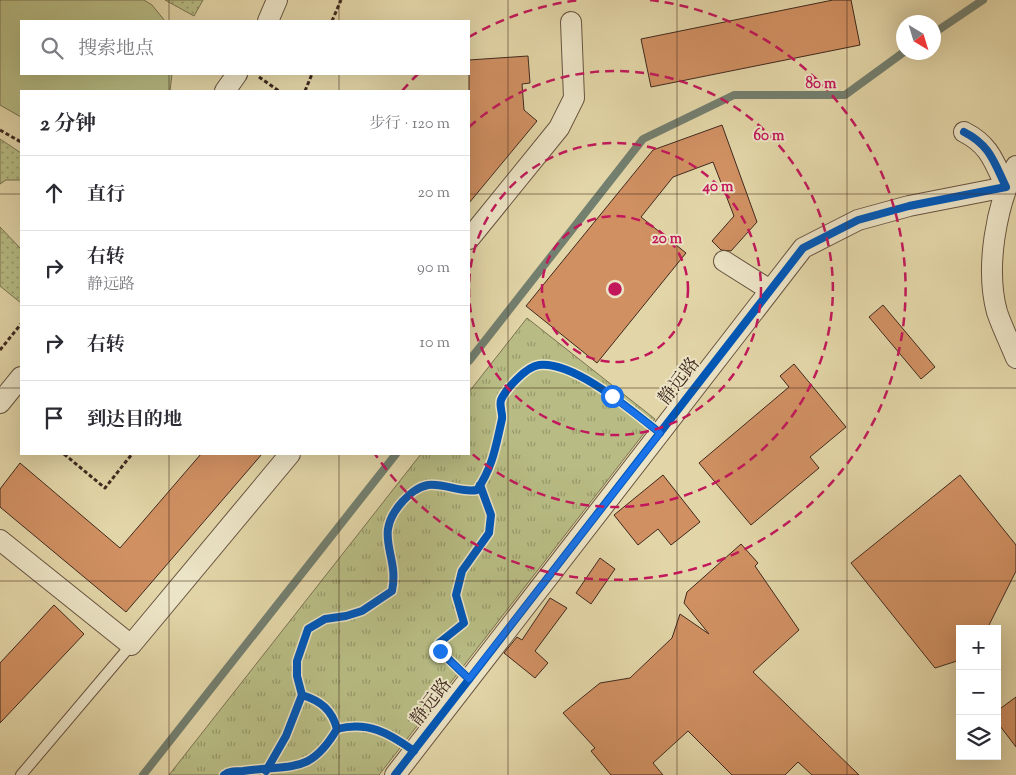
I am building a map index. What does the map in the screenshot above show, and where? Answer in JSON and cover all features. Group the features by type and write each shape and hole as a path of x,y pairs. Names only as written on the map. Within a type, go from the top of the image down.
{"street":[{"path":"268,20 277,0"},
{"path":"470,238 559,128 574,98 571,22"},
{"path":"226,90 236,75"},
{"path":"964,132 980,140 993,160 1006,187"},
{"path":"1016,166 1006,187 991,261 997,311 1016,358"},
{"name":"静远路","path":"395,775 803,248 858,220 909,206 1006,187"},
{"path":"724,261 770,290"},
{"path":"0,403 20,378"},
{"path":"0,540 131,645 289,455"}],"lane":[{"path":"20,775 131,645"}],"path":[{"path":"332,20 341,0"},
{"path":"255,75 277,90"},
{"path":"305,90 312,75"},
{"path":"0,130 20,141"},
{"path":"0,350 20,325"},
{"path":"65,455 105,488 131,455"}],"green space":[{"path":"0,0 144,0 152,5 164,20 20,20 20,75 172,75 170,90 20,90 20,116 0,105"},
{"path":"165,0 203,0 194,16"},
{"path":"0,139 20,152 20,180 6,180 0,184"},
{"path":"0,227 20,248 20,302 0,286"},
{"path":"527,318 655,419 379,775 169,775 420,455 470,455 470,391"}],"building":[{"path":"833,0 851,0 860,45 651,87 641,39"},
{"path":"528,56 530,83 522,84 524,110 537,121 470,202 469,75 470,60"},
{"path":"722,125 757,222 731,251 721,250 712,241 734,216 713,162 673,177 641,217 686,253 597,363 526,306 653,150"},
{"path":"883,305 935,367 921,379 869,317"},
{"path":"794,364 846,427 810,457 819,468 751,525 699,463 789,387 780,376"},
{"path":"200,455 261,455 126,612 0,507 0,489 20,463 120,548"},
{"path":"663,475 700,522 671,545 658,529 638,545 614,515"},
{"path":"960,475 1016,545 1016,571 989,625 956,625 956,661 935,668 851,563"},
{"path":"741,544 758,563 755,566 799,630 753,672 859,775 812,775 798,762 785,775 732,775 688,731 653,763 663,775 611,775 591,751 595,748 563,713 600,683 630,678 672,638 680,614 709,634 684,603 687,592"},
{"path":"600,558 615,569 591,604 576,593"},
{"path":"550,598 567,608 535,651 548,663 535,678 504,653 517,637 522,640"},
{"path":"54,605 84,634 0,723 0,663"},
{"path":"1016,697 1016,747 1001,727 1001,708"}],"waterway":[{"path":"941,28 983,0"},
{"path":"470,360 643,139 734,95 845,95 896,58"},
{"path":"143,775 395,455"}],"cycle path":[{"path":"395,775 803,248 858,220 909,206 1006,187 986,149 973,137 964,132"},
{"path":"224,775 233,771 298,765 318,754 327,744 337,729 335,722 325,707 315,700 302,695 297,676 297,661 308,629 325,619 346,616 362,611 392,591 393,566 388,545 388,535 389,524 394,513 408,496 424,486 440,485 471,491 477,490 487,473 496,447 502,419 501,400 508,389 524,373 539,365 553,366 569,371 603,390 660,433"},
{"path":"469,679 440,651 439,643 464,623 456,595 462,571 489,533 491,515 480,485"},
{"path":"266,771 286,736 302,695"},
{"path":"337,729 359,727 378,730 414,751"}],"route":[{"path":"440,651 469,679 660,433 612,396"}]}
